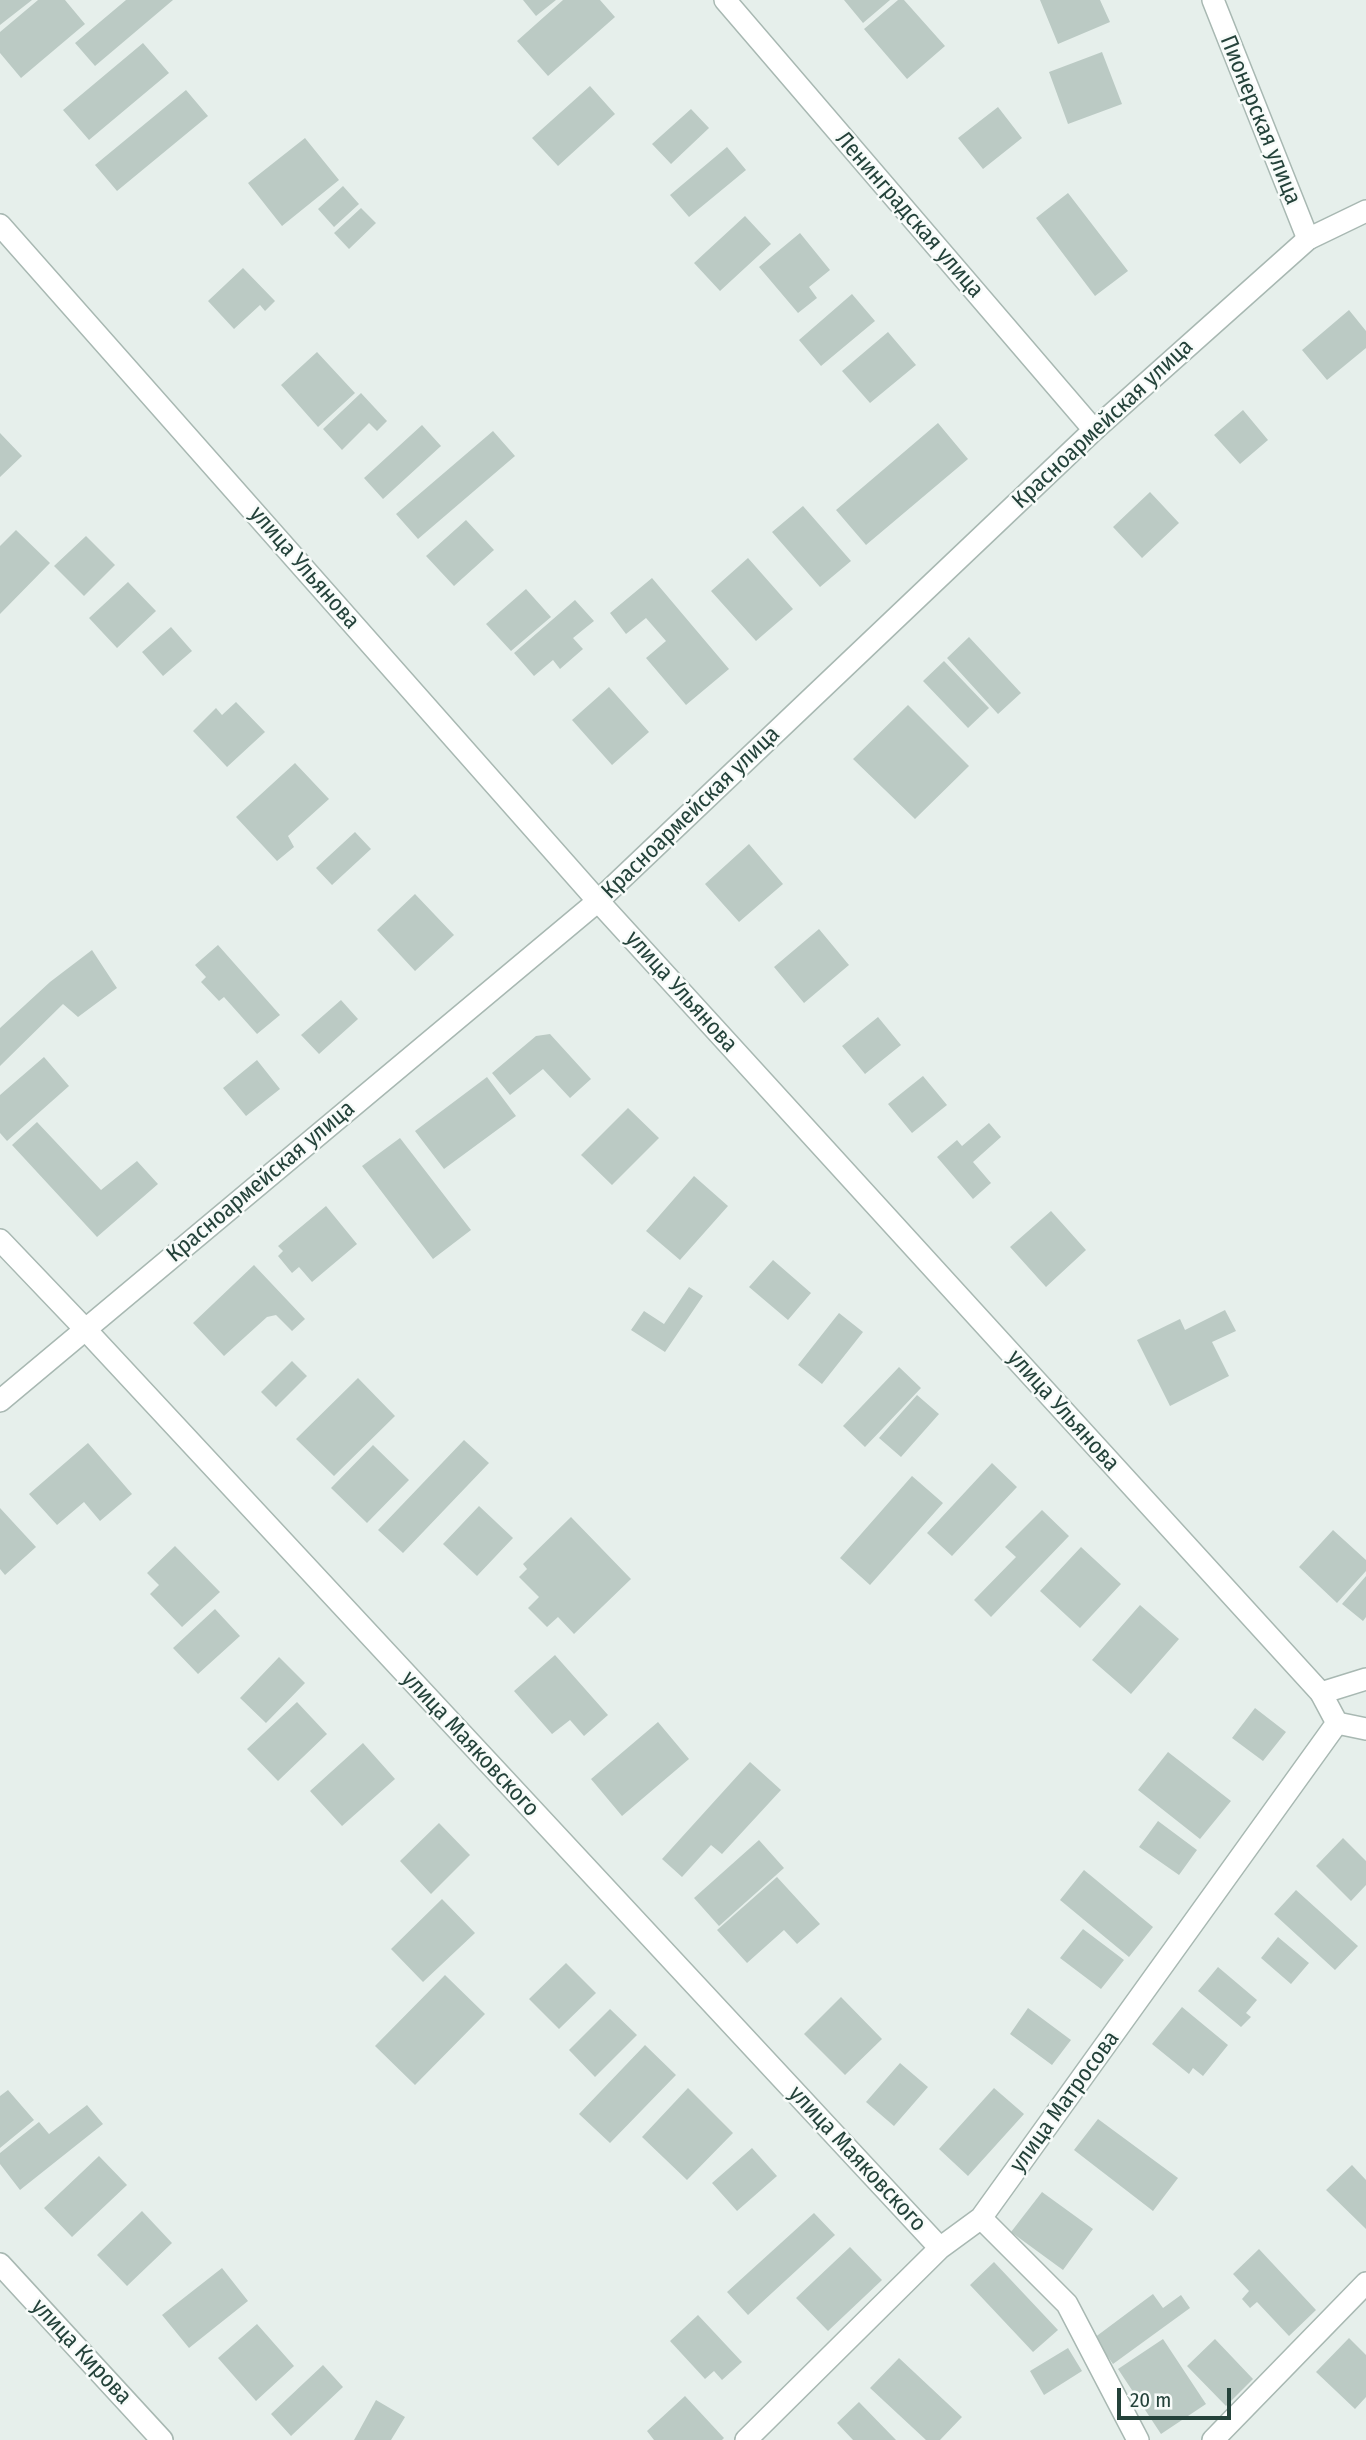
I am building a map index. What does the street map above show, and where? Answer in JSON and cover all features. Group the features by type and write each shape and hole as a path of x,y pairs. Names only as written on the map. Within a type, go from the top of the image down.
{"street":[{"name":"Ленинградская улица","path":"725,0 1094,430"},
{"name":"Пионерская улица","path":"1213,0 1308,239"},
{"name":"Красноармейская улица","path":"0,1401 598,901 1094,430 1308,239 1366,211"},
{"name":"улица Ульянова","path":"0,225 598,901 1321,1693 1338,1723"},
{"name":"улица Маяковского","path":"0,1240 940,2248"},
{"path":"1321,1693 1366,1679"},
{"path":"1338,1723 1366,1729"},
{"name":"улица Матросова","path":"746,2440 940,2248 981,2218 1338,1723"},
{"path":"981,2218 1067,2304 1138,2440"},
{"name":"улица Кирова","path":"0,2264 162,2440"},
{"path":"1213,2440 1366,2283"}],"building":[{"path":"0,0 32,0 0,25"},
{"path":"38,0 65,0 85,24 21,78 0,53 0,32"},
{"path":"126,0 173,0 95,66 75,43"},
{"path":"523,0 556,0 536,16"},
{"path":"563,0 600,0 615,17 548,76 517,41"},
{"path":"844,0 890,0 863,23"},
{"path":"898,0 904,0 945,46 907,79 864,29"},
{"path":"1040,0 1100,0 1110,22 1058,44"},
{"path":"143,43 169,73 89,140 63,110"},
{"path":"1102,52 1122,104 1068,124 1049,72"},
{"path":"590,86 615,114 558,166 532,138"},
{"path":"186,90 208,116 117,191 95,165"},
{"path":"998,107 1022,138 983,169 958,138"},
{"path":"691,109 709,128 671,164 652,144"},
{"path":"305,138 339,180 282,226 248,183"},
{"path":"727,147 746,170 689,217 670,195"},
{"path":"343,186 359,204 334,227 318,209"},
{"path":"1068,193 1128,271 1095,296 1036,218"},
{"path":"361,208 376,223 349,249 334,233"},
{"path":"745,216 771,244 720,291 694,263"},
{"path":"800,233 830,270 809,287 817,298 798,313 759,267"},
{"path":"243,268 275,301 265,311 260,305 234,329 208,301"},
{"path":"852,294 875,321 821,366 799,340"},
{"path":"1349,310 1366,331 1366,348 1327,380 1302,350"},
{"path":"888,332 916,365 870,403 842,371"},
{"path":"317,352 355,393 318,427 281,385"},
{"path":"361,393 387,421 377,431 369,423 342,450 323,429"},
{"path":"1243,410 1268,440 1240,464 1214,435"},
{"path":"938,423 968,459 866,545 836,510"},
{"path":"422,425 441,446 383,499 364,478"},
{"path":"493,431 515,456 418,539 396,514"},
{"path":"0,433 22,456 0,477"},
{"path":"1150,492 1179,523 1142,558 1113,527"},
{"path":"803,506 851,561 820,587 772,532"},
{"path":"466,520 494,550 454,586 426,556"},
{"path":"16,530 50,563 0,614 0,546"},
{"path":"86,536 115,565 84,596 54,566"},
{"path":"748,558 793,609 756,641 711,591"},
{"path":"652,578 729,669 686,705 646,658 666,641 646,618 626,634 610,613"},
{"path":"128,582 156,611 117,648 89,618"},
{"path":"526,589 551,617 511,651 486,624"},
{"path":"575,600 594,621 573,638 583,649 560,669 553,660 534,676 514,653"},
{"path":"171,627 192,651 163,676 142,652"},
{"path":"969,637 1021,693 998,714 947,658"},
{"path":"944,661 989,708 968,728 923,681"},
{"path":"609,687 649,732 612,765 572,720"},
{"path":"236,702 265,732 227,767 193,731 216,708 222,715"},
{"path":"908,705 969,766 915,819 853,759"},
{"path":"295,763 329,799 288,836 294,847 277,861 236,817"},
{"path":"355,832 371,849 332,885 316,868"},
{"path":"749,844 783,884 739,922 705,884"},
{"path":"415,894 454,935 415,971 377,930"},
{"path":"819,929 849,965 804,1003 774,967"},
{"path":"218,945 280,1015 257,1034 224,997 219,1001 201,982 206,977 195,965"},
{"path":"92,950 117,988 78,1017 63,1004 0,1066 0,1028 50,982"},
{"path":"341,1000 358,1019 319,1054 301,1035"},
{"path":"878,1017 901,1045 865,1074 842,1046"},
{"path":"550,1034 591,1079 570,1098 543,1069 510,1095 492,1073 536,1036"},
{"path":"44,1057 69,1086 7,1141 0,1133 0,1095"},
{"path":"257,1060 280,1089 246,1116 223,1088"},
{"path":"923,1076 947,1105 912,1133 888,1104"},
{"path":"487,1077 516,1116 444,1169 415,1131"},
{"path":"628,1108 659,1138 612,1185 581,1155"},
{"path":"37,1122 101,1190 137,1161 158,1184 97,1237 12,1145"},
{"path":"989,1123 1001,1137 973,1162 991,1183 973,1199 937,1157 957,1140 962,1146"},
{"path":"400,1138 471,1230 433,1259 362,1166"},
{"path":"694,1176 728,1206 680,1260 646,1231"},
{"path":"326,1206 357,1244 312,1282 299,1267 292,1273 278,1256 283,1251 278,1246"},
{"path":"1051,1211 1086,1250 1046,1287 1010,1247"},
{"path":"773,1260 811,1293 788,1320 749,1287"},
{"path":"254,1265 305,1319 292,1331 276,1315 267,1317 224,1356 193,1323"},
{"path":"689,1287 703,1296 665,1352 631,1330 644,1311 664,1324"},
{"path":"1225,1310 1236,1331 1212,1342 1229,1376 1170,1406 1137,1340 1180,1319 1185,1330"},
{"path":"839,1313 863,1332 822,1384 798,1365"},
{"path":"292,1361 307,1376 276,1407 261,1392"},
{"path":"899,1367 921,1388 865,1447 843,1426"},
{"path":"358,1378 395,1416 334,1476 296,1439"},
{"path":"917,1395 939,1414 901,1457 879,1438"},
{"path":"464,1440 489,1463 403,1553 378,1530"},
{"path":"88,1443 132,1494 100,1521 84,1502 57,1525 29,1494"},
{"path":"373,1445 409,1480 367,1523 331,1488"},
{"path":"992,1463 1017,1487 952,1556 927,1533"},
{"path":"912,1476 943,1503 870,1585 840,1558"},
{"path":"479,1506 513,1538 477,1576 443,1544"},
{"path":"0,1508 36,1547 5,1575 0,1569"},
{"path":"1042,1510 1069,1536 991,1617 974,1600 1016,1557 1005,1547"},
{"path":"571,1517 631,1579 574,1634 558,1617 547,1627 528,1608 539,1597 519,1577 527,1569 523,1564"},
{"path":"1333,1530 1366,1560 1366,1571 1337,1603 1299,1567"},
{"path":"175,1546 220,1592 182,1627 150,1594 159,1585 147,1573"},
{"path":"1081,1547 1121,1584 1080,1628 1040,1591"},
{"path":"1366,1576 1366,1617 1363,1621 1342,1604"},
{"path":"1140,1605 1179,1639 1131,1694 1092,1660"},
{"path":"215,1609 240,1636 198,1674 173,1648"},
{"path":"555,1655 608,1715 584,1736 570,1720 552,1734 514,1691"},
{"path":"279,1657 305,1683 266,1723 240,1698"},
{"path":"297,1702 327,1734 278,1781 247,1749"},
{"path":"1255,1708 1286,1732 1263,1761 1232,1738"},
{"path":"658,1722 689,1759 622,1816 591,1779"},
{"path":"363,1743 395,1779 342,1826 310,1791"},
{"path":"1168,1752 1231,1801 1200,1839 1138,1790"},
{"path":"750,1762 781,1790 722,1854 711,1845 682,1877 662,1859"},
{"path":"1158,1821 1197,1850 1179,1875 1139,1847"},
{"path":"439,1823 470,1855 431,1894 400,1861"},
{"path":"1343,1838 1366,1861 1366,1885 1351,1901 1316,1866"},
{"path":"759,1840 784,1868 719,1926 694,1898"},
{"path":"1084,1870 1153,1927 1129,1957 1060,1900"},
{"path":"777,1877 820,1924 797,1944 784,1930 747,1963 717,1930"},
{"path":"1296,1890 1358,1946 1335,1970 1274,1914"},
{"path":"442,1899 475,1933 423,1982 391,1949"},
{"path":"1083,1929 1124,1960 1101,1989 1060,1958"},
{"path":"1278,1937 1309,1963 1291,1984 1261,1958"},
{"path":"566,1963 596,1993 559,2029 529,1999"},
{"path":"1218,1967 1257,2000 1246,2013 1251,2017 1241,2027 1198,1991"},
{"path":"445,1975 485,2014 415,2085 375,2046"},
{"path":"841,1997 882,2039 845,2075 804,2034"},
{"path":"1182,2007 1228,2045 1203,2076 1193,2068 1189,2074 1152,2044"},
{"path":"1028,2008 1071,2040 1052,2065 1010,2034"},
{"path":"610,2009 637,2035 595,2077 569,2050"},
{"path":"645,2045 676,2075 610,2143 579,2114"},
{"path":"900,2063 928,2087 894,2126 866,2102"},
{"path":"688,2088 733,2133 687,2180 642,2137"},
{"path":"994,2088 1024,2114 968,2176 939,2149"},
{"path":"8,2090 34,2120 0,2148 0,2096"},
{"path":"87,2105 103,2124 20,2190 0,2164 0,2153 39,2122 49,2134"},
{"path":"1098,2119 1178,2178 1153,2211 1074,2150"},
{"path":"752,2148 777,2176 737,2211 712,2183"},
{"path":"99,2156 127,2185 72,2237 44,2208"},
{"path":"1352,2165 1366,2180 1366,2229 1326,2190"},
{"path":"1042,2192 1093,2229 1063,2270 1011,2232"},
{"path":"142,2211 172,2243 127,2286 97,2255"},
{"path":"814,2213 835,2235 748,2315 727,2292"},
{"path":"850,2247 882,2280 828,2331 796,2298"},
{"path":"1259,2249 1316,2310 1289,2336 1257,2302 1250,2308 1242,2299 1249,2291 1233,2274"},
{"path":"994,2262 1058,2330 1033,2352 970,2285"},
{"path":"222,2268 248,2301 189,2348 162,2315"},
{"path":"1153,2294 1163,2308 1181,2295 1190,2308 1113,2364 1094,2338"},
{"path":"698,2315 742,2362 722,2380 714,2371 705,2379 670,2341"},
{"path":"257,2324 294,2366 256,2401 218,2358"},
{"path":"1349,2338 1366,2355 1366,2397 1355,2409 1316,2372"},
{"path":"1163,2339 1206,2404 1161,2434 1118,2369"},
{"path":"1215,2339 1253,2379 1226,2406 1187,2366"},
{"path":"1068,2348 1082,2371 1044,2395 1030,2371"},
{"path":"899,2358 962,2417 940,2440 926,2440 870,2388"},
{"path":"323,2365 343,2387 291,2436 271,2414"},
{"path":"685,2396 724,2438 722,2440 654,2440 647,2431"},
{"path":"376,2400 405,2417 391,2440 354,2440"},
{"path":"859,2402 896,2440 853,2440 837,2423"}]}
